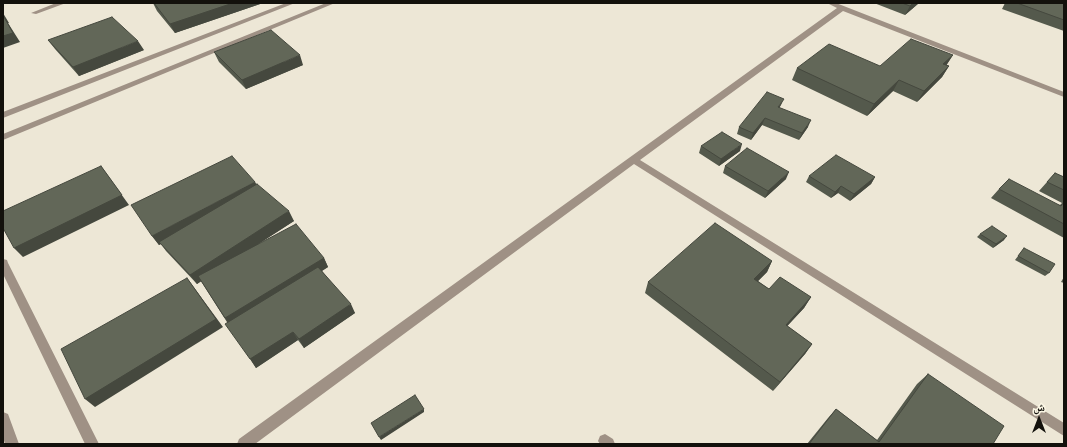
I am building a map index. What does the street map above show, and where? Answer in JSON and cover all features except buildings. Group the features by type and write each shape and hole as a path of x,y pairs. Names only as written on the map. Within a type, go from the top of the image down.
{"street":[{"path":"34,13 63,3"},
{"path":"3,115 292,3"},
{"path":"3,136 332,3"},
{"path":"830,3 1064,95"},
{"path":"244,444 842,8"},
{"path":"634,160 1064,430"},
{"path":"3,263 92,444"},
{"path":"3,418 12,444"}]}
